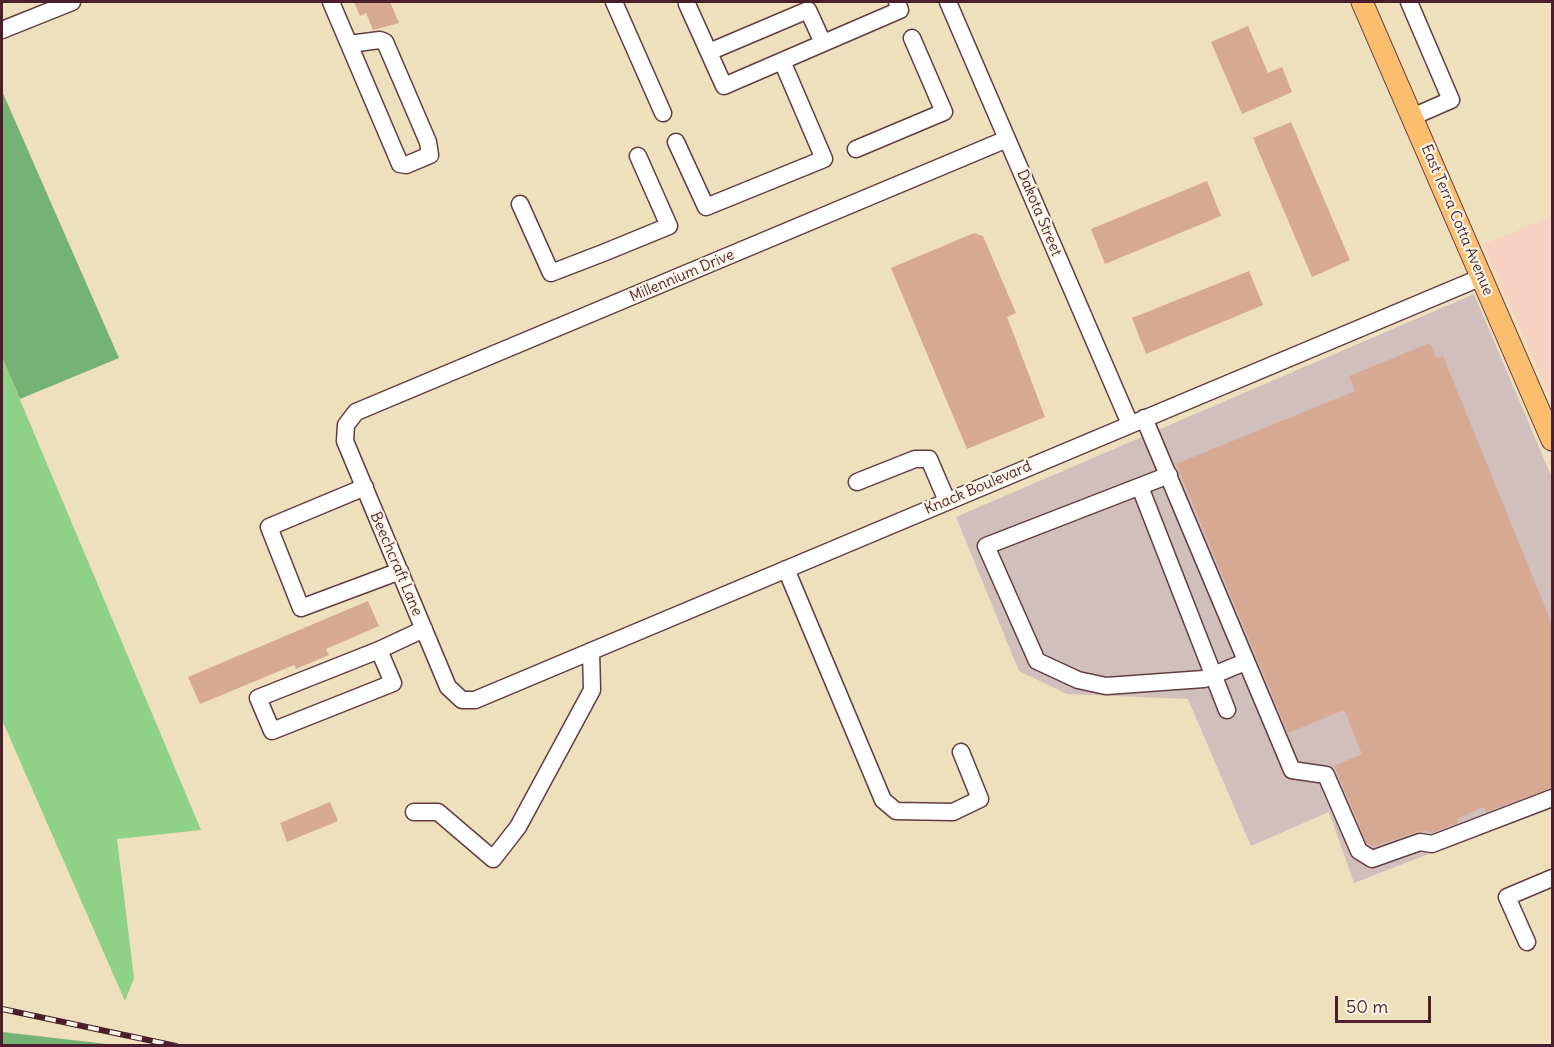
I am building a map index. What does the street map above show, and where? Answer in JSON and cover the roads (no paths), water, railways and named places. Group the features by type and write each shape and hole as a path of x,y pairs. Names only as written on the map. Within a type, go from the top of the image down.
{"main road":[{"name":"East Terra Cotta Avenue","path":"1362,2 1551,434"}],"street":[{"path":"2,30 72,2"},
{"path":"331,2 400,164 406,165 430,155 428,142 385,42 380,40 349,44"},
{"path":"614,2 663,113"},
{"path":"687,4 724,86 900,10 897,2"},
{"name":"Dakota Street","path":"948,2 1007,139 1137,421 1169,475 1245,662 1292,770 1326,775 1359,851 1372,859 1420,842 1432,844 1552,798"},
{"path":"1409,2 1451,100 1412,117"},
{"path":"709,52 808,10 823,43"},
{"path":"856,149 945,112 912,38"},
{"path":"676,142 706,207 824,159 782,61"},
{"name":"Millennium Drive","path":"356,412 1007,139"},
{"path":"520,204 551,273 603,253 669,226 638,156"},
{"name":"Knack Boulevard","path":"475,700 1482,277"},
{"name":"Beechcraft Lane","path":"356,412 346,425 345,441 448,687 462,700 475,700"},
{"path":"857,482 915,459 929,459 947,501"},
{"path":"1169,475 986,546 1037,661 1078,680 1106,686 1204,679 1245,662"},
{"path":"1140,487 1227,710"},
{"path":"365,488 269,527 301,608 400,571"},
{"path":"786,569 883,800 896,811 953,812 980,800 961,753"},
{"path":"380,650 393,682 272,731 258,698 380,650 424,629"},
{"path":"414,813 438,812 493,859 518,827 592,690 591,651"},
{"path":"1527,942 1507,897 1552,878"}],"railway":[{"path":"2,1009 176,1046"}]}
